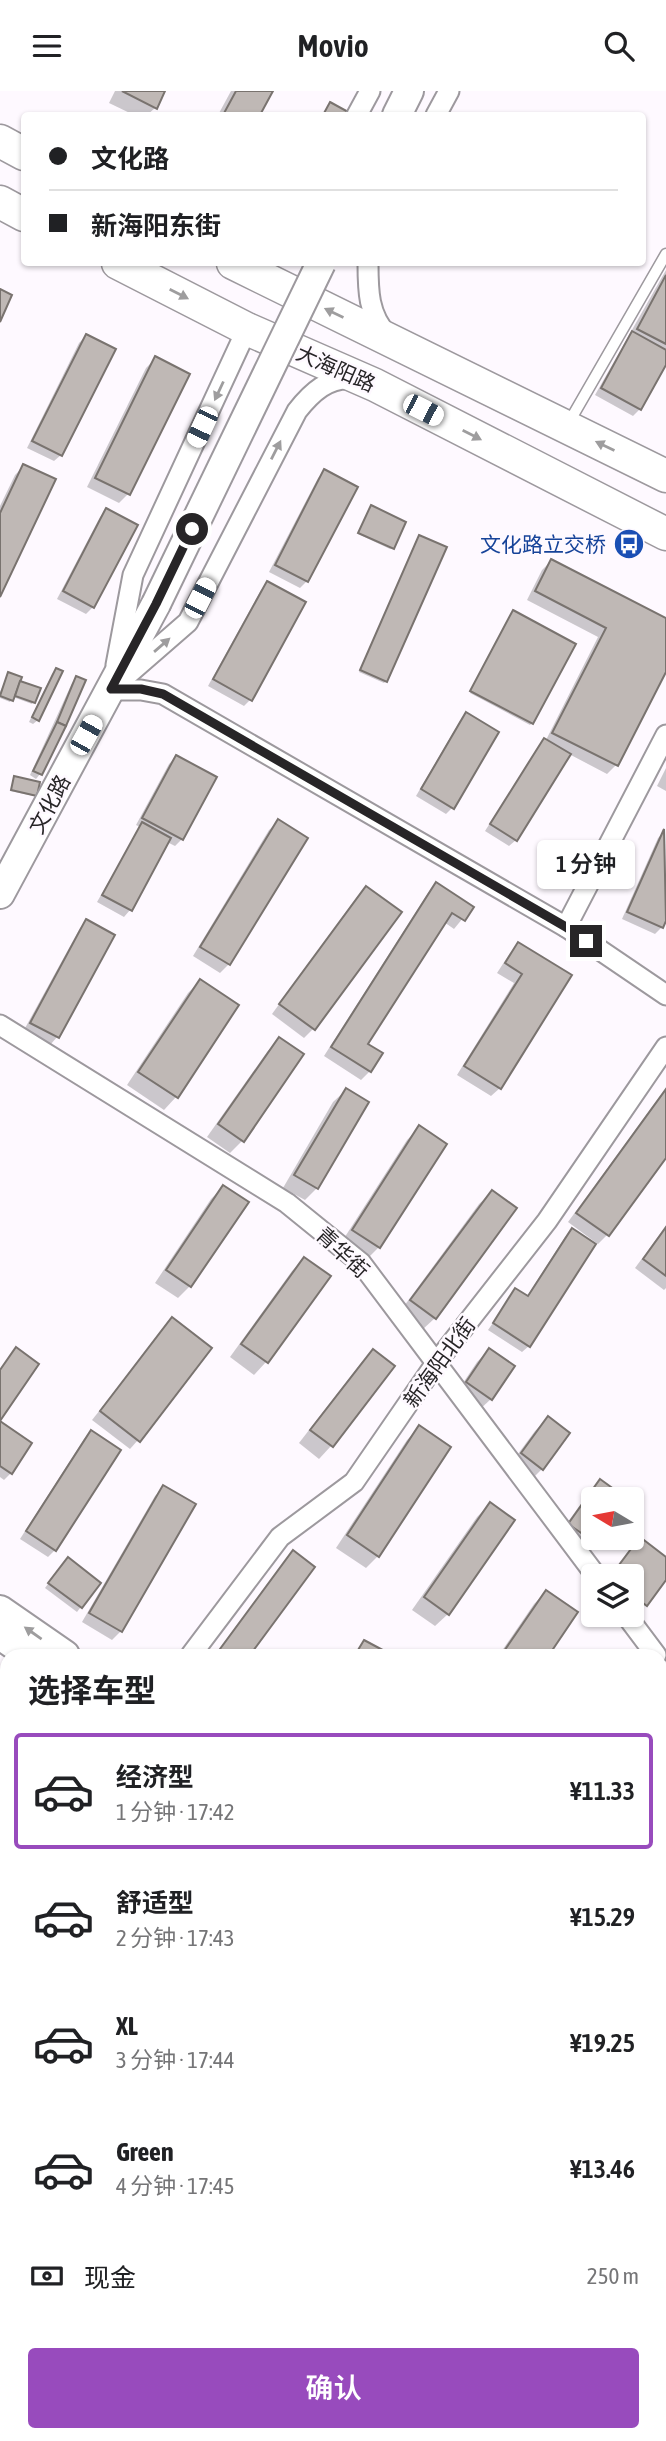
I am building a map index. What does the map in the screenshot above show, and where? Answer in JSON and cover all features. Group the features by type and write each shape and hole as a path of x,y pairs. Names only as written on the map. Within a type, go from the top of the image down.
{"highway":[{"path":"0,141 21,152"},
{"path":"0,202 21,213"},
{"name":"大海阳路","path":"124,266 247,329 375,385 666,534"},
{"path":"247,266 275,272 394,342 666,475"}],"main road":[{"path":"398,112 409,91"},
{"name":"文化路","path":"0,894 156,604 320,266"},
{"path":"0,1610 56,1649"},
{"path":"0,1635 20,1649"}],"street":[{"path":"359,112 370,91"},
{"path":"438,112 449,91"},
{"path":"368,266 368,297 373,314 379,327 394,342"},
{"path":"111,689 133,575 247,329"},
{"path":"111,689 188,622 297,411 310,394 329,382 346,378 375,385"},
{"path":"111,689 141,689 163,694 566,927 666,995"},
{"path":"566,927 666,735"},
{"name":"青华街","path":"0,1025 287,1203 360,1263 587,1564"},
{"name":"新海阳北街","path":"196,1649 280,1537 354,1482 436,1363 547,1221 666,1047"},
{"path":"634,1627 651,1649"}],"lane":[{"path":"566,427 666,254"}],"building":[{"path":"122,91 165,91 157,109"},
{"path":"236,91 273,91 262,112 225,112"},
{"path":"330,102 348,112 325,112"},
{"path":"666,275 666,344 637,329"},
{"path":"0,289 12,295 0,322"},
{"path":"632,331 666,350 666,365 641,410 601,388"},
{"path":"86,334 116,349 62,456 32,441"},
{"path":"155,356 190,374 130,495 95,478"},
{"path":"23,464 56,479 0,597 0,513"},
{"path":"324,469 358,487 308,582 275,565"},
{"path":"371,505 406,522 394,549 358,533"},
{"path":"106,508 138,525 94,608 63,591"},
{"path":"419,535 447,547 387,682 360,670"},
{"path":"551,559 666,618 666,672 618,766 552,733 606,628 535,591"},
{"path":"267,581 306,602 252,701 213,679"},
{"path":"513,610 576,644 533,724 470,691"},
{"path":"56,668 63,671 39,721 32,717"},
{"path":"8,672 22,677 13,701 0,696"},
{"path":"76,676 86,680 66,726 57,722"},
{"path":"20,681 41,688 35,703 15,696"},
{"path":"466,712 499,732 454,809 421,789"},
{"path":"57,722 66,726 42,775 33,771"},
{"path":"544,738 571,754 517,841 490,824"},
{"path":"176,755 217,777 183,840 142,818"},
{"path":"14,776 40,782 37,796 11,790"},
{"path":"278,819 308,838 230,965 200,947"},
{"path":"142,822 171,838 132,911 102,895"},
{"path":"664,829 666,921 663,928 627,912"},
{"path":"436,882 474,907 465,921 452,913 368,1044 383,1053 371,1072 331,1047"},
{"path":"366,886 402,912 315,1030 279,1004"},
{"path":"86,919 115,935 59,1038 30,1023"},
{"path":"518,942 572,975 501,1089 464,1066 522,974 505,963"},
{"path":"200,979 239,1005 178,1098 138,1072"},
{"path":"279,1037 304,1054 244,1142 218,1124"},
{"path":"346,1088 369,1102 318,1189 294,1175"},
{"path":"666,1089 666,1158 609,1236 576,1213"},
{"path":"419,1125 447,1144 380,1248 352,1230"},
{"path":"223,1185 249,1202 191,1287 166,1270"},
{"path":"492,1190 517,1208 436,1319 410,1300"},
{"path":"666,1227 666,1276 643,1259"},
{"path":"572,1228 596,1244 530,1347 493,1323 515,1288 528,1296"},
{"path":"304,1257 331,1276 268,1363 241,1344"},
{"path":"172,1317 212,1348 140,1442 100,1411"},
{"path":"16,1347 39,1364 0,1421 0,1370"},
{"path":"489,1348 515,1366 492,1400 466,1382"},
{"path":"373,1349 395,1366 333,1447 310,1430"},
{"path":"548,1416 570,1433 543,1470 521,1453"},
{"path":"0,1421 32,1443 12,1474 0,1466"},
{"path":"419,1425 451,1447 379,1557 347,1535"},
{"path":"91,1430 121,1450 56,1551 26,1531"},
{"path":"600,1479 611,1487 594,1487"},
{"path":"163,1485 196,1504 122,1632 89,1613"},
{"path":"490,1502 515,1520 449,1615 424,1597"},
{"path":"581,1506 581,1533 568,1524"},
{"path":"644,1540 666,1557 666,1580 647,1606 644,1604 644,1564 620,1564 630,1551 644,1551"},
{"path":"293,1550 315,1567 254,1649 220,1649"},
{"path":"68,1557 101,1583 82,1608 48,1583"},
{"path":"546,1590 578,1612 553,1649 505,1649"},
{"path":"364,1640 381,1649 359,1649"}],"place":[{"name":"文化路立交桥","path":"629,544"}],"route":[{"path":"192,529 111,689 141,689 163,694 586,941"}]}
